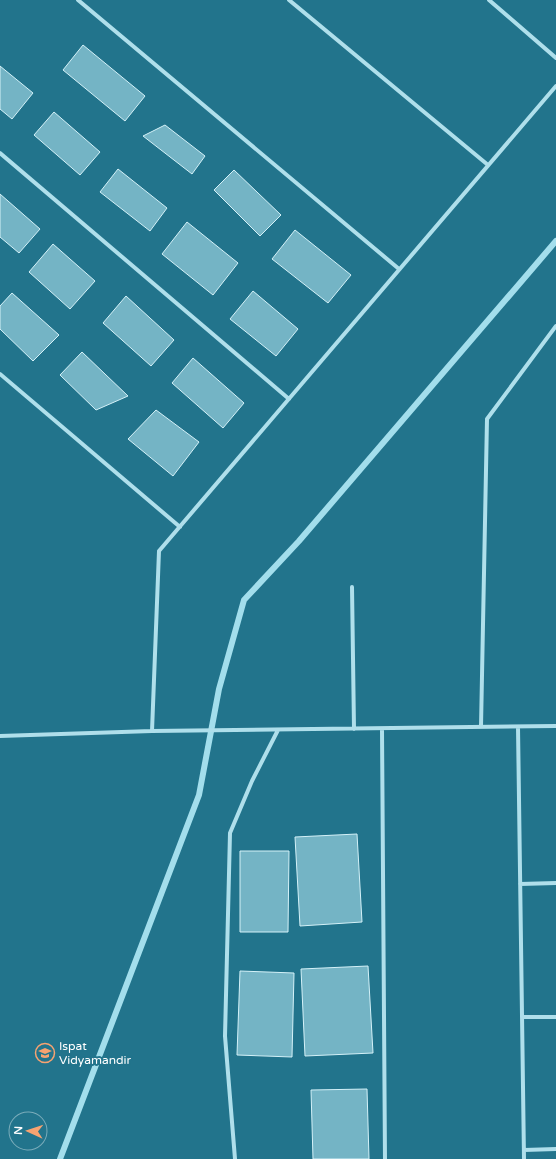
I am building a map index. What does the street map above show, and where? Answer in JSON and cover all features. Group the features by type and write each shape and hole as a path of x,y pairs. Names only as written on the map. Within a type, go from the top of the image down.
{"street":[{"path":"78,0 400,269"},
{"path":"289,0 488,165"},
{"path":"489,0 556,58"},
{"path":"152,732 159,552 556,86"},
{"path":"0,153 289,399"},
{"path":"481,727 487,419 556,326"},
{"path":"0,374 180,527"},
{"path":"352,587 354,729"},
{"path":"0,736 242,730 556,726"},
{"path":"518,727 524,1159"},
{"path":"382,729 385,1159"},
{"path":"235,1159 225,1036 230,833 252,781 278,730"},
{"path":"520,884 556,883"},
{"path":"522,1017 556,1017"},
{"path":"524,1150 556,1149"}],"building":[{"path":"83,45 145,96 125,121 63,70"},
{"path":"0,66 33,93 12,119 0,109"},
{"path":"54,112 100,152 80,175 34,135"},
{"path":"165,125 205,156 192,174 143,136"},
{"path":"118,169 167,208 150,231 100,192"},
{"path":"234,170 281,215 260,236 214,190"},
{"path":"0,194 40,229 19,253 0,237"},
{"path":"187,222 238,263 213,295 162,254"},
{"path":"295,230 351,275 328,303 272,259"},
{"path":"53,244 95,281 70,309 29,272"},
{"path":"253,291 298,329 276,356 230,319"},
{"path":"12,293 59,335 33,361 0,329 0,306"},
{"path":"126,296 174,340 151,366 103,323"},
{"path":"82,352 128,396 96,410 60,375"},
{"path":"193,358 244,403 223,428 172,383"},
{"path":"156,410 199,442 173,476 128,439"},
{"path":"357,834 362,922 300,926 295,837"},
{"path":"240,851 289,851 288,932 240,932"},
{"path":"368,966 373,1053 305,1056 301,969"},
{"path":"240,971 294,973 292,1057 237,1055"},
{"path":"367,1089 369,1159 313,1159 311,1090"}],"waterway":[{"path":"60,1159 199,795 219,689 244,600 299,541 556,241"}],"place":[{"name":"Ispat Vidyamandir","path":"45,1053"}]}
